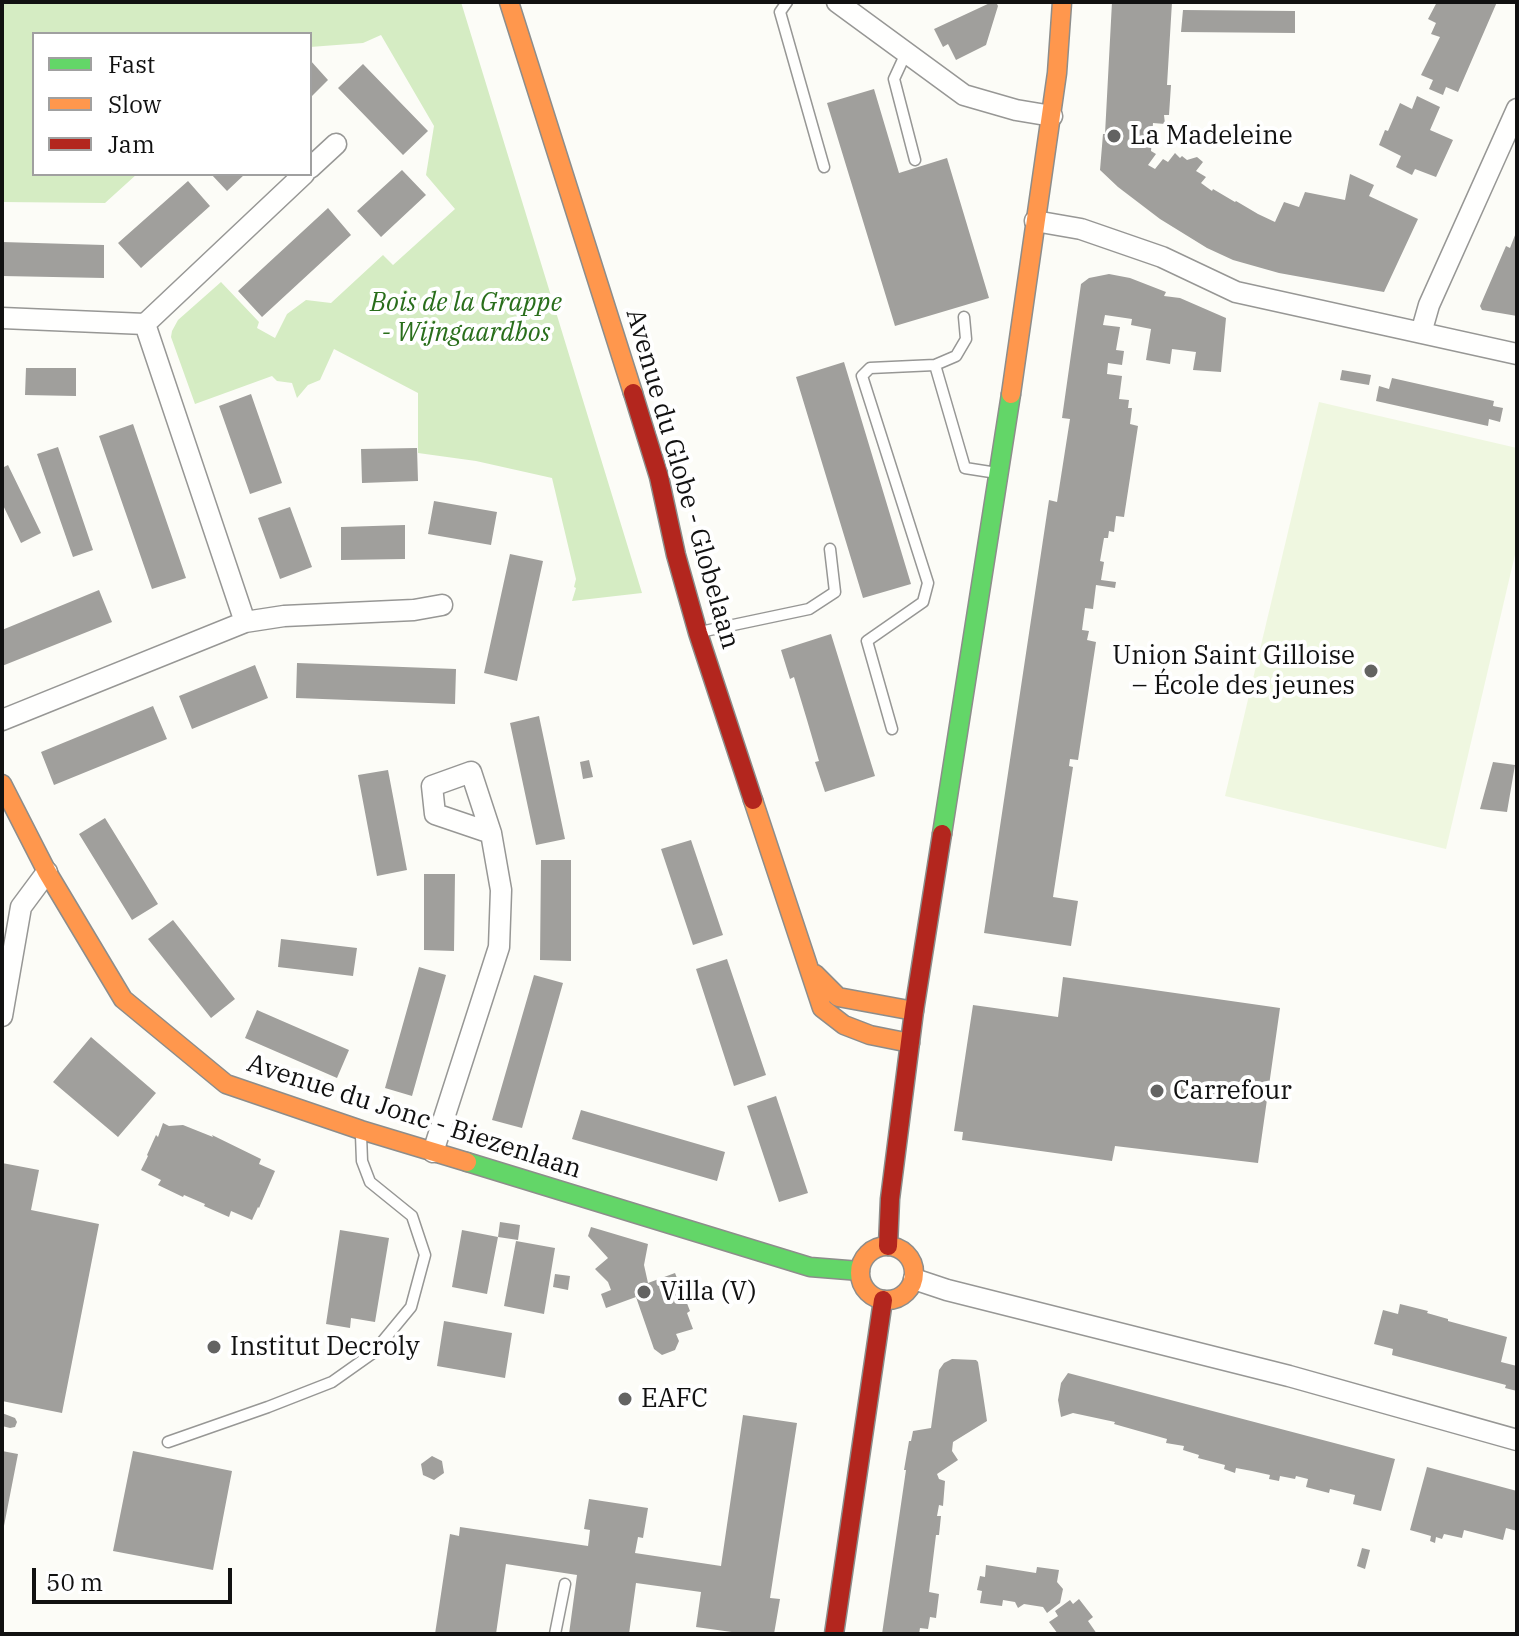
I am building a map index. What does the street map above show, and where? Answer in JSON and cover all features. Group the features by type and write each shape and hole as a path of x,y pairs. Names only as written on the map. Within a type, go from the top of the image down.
{"street":[{"name":"Avenue du Globe - Globelaan","path":"509,2 655,463 698,633 822,1008 844,1025 870,1035 910,1043"},
{"path":"837,2 964,95 1016,110 1052,116"},
{"path":"888,1246 890,1199 914,1011 1020,335 1052,116 1062,2"},
{"path":"1421,333 1429,305 1517,109"},
{"path":"312,166 336,144"},
{"path":"2,318 145,324 302,176"},
{"path":"1035,221 1095,233 1162,257 1236,292 1517,354"},
{"path":"145,324 245,622"},
{"path":"2,720 245,622 284,616 414,610 442,605"},
{"name":"Avenue du Jonc - Biezenlaan","path":"2,784 47,872 123,999 226,1084 361,1130 810,1267 860,1271"},
{"path":"433,1152 499,947 501,890 491,833"},
{"path":"2,1016 21,907 47,872"},
{"name":"Avenue du Globe - Globelaan","path":"809,969 838,997 914,1011"},
{"path":"888,1246 900,1249 909,1257 914,1267 914,1279 902,1296 883,1300 866,1291 860,1271 869,1253 888,1246"},
{"path":"914,1279 1289,1376 1517,1440"},
{"path":"834,1634 883,1300"}],"lane":[{"path":"787,2 780,12 824,167"},
{"path":"906,53 894,79 915,160"},
{"path":"892,729 867,641 923,602 928,583 862,376 870,368 935,365 956,356 966,339 964,317"},
{"path":"935,365 965,468 999,473"},
{"path":"698,633 809,609 835,592 830,549"},
{"path":"168,1442 332,1382 373,1353 411,1307 425,1255 412,1216 370,1182 362,1161 361,1130"},
{"path":"555,1634 565,1584"}],"green space":[{"name":"Bois de la Grappe - Wijngaardbos","path":"2,2 461,2 642,593 572,601 576,579 552,478 476,461 418,453 418,393 334,349 320,380 308,385 297,398 292,383 277,381 272,376 195,404 171,337 172,331 178,320 221,282 259,322 257,328 275,338 287,314 306,300 331,303 383,255 393,265 455,209 426,175 434,126 381,35 363,43 312,47 312,32 32,32 32,176 135,176 105,203 2,202"},
{"name":"Union Saint Gilloise – École des jeunes","path":"1319,402 1517,448 1517,546 1446,849 1225,796"}],"building":[{"path":"992,2 998,6 986,45 956,60 948,44 943,47 934,29"},
{"path":"1112,2 1172,2 1167,85 1171,85 1169,115 1164,115 1165,124 1153,123 1151,151 1156,154 1148,165 1155,169 1163,159 1168,162 1175,153 1187,160 1197,157 1203,162 1196,171 1206,177 1201,183 1275,222 1284,202 1299,207 1305,192 1345,200 1350,174 1374,185 1369,196 1418,219 1384,292 1279,273 1233,260 1160,219 1100,170 1105,134"},
{"path":"1437,2 1497,2 1458,92 1446,87 1443,95 1429,89 1433,80 1421,75 1440,37 1431,34 1436,23 1428,19"},
{"path":"1183,10 1295,11 1295,33 1181,32"},
{"path":"312,62 328,80 312,96"},
{"path":"363,64 428,131 403,155 338,88"},
{"path":"874,89 899,173 947,158 989,298 895,326 827,103"},
{"path":"1417,96 1440,107 1430,130 1453,140 1436,177 1415,169 1412,175 1396,167 1401,156 1379,145 1400,103 1412,109"},
{"path":"402,170 426,195 381,237 357,211"},
{"path":"213,176 243,176 227,191"},
{"path":"188,181 210,206 141,268 118,243"},
{"path":"328,208 351,235 262,317 238,291"},
{"path":"1517,230 1517,316 1482,310 1480,306 1506,246 1510,248"},
{"path":"2,242 104,245 104,278 2,276"},
{"path":"1109,274 1130,278 1166,292 1164,296 1180,298 1226,318 1221,372 1193,370 1196,352 1172,349 1170,364 1146,360 1151,329 1131,325 1132,319 1105,315 1103,325 1120,327 1116,350 1124,351 1122,365 1108,363 1107,374 1122,376 1119,399 1129,400 1128,408 1132,408 1130,424 1138,426 1124,517 1116,516 1114,532 1109,531 1108,538 1104,538 1100,561 1104,562 1101,580 1116,582 1115,588 1096,585 1093,609 1085,608 1082,630 1089,631 1087,640 1096,642 1078,760 1070,759 1069,766 1073,767 1053,897 1078,901 1071,946 984,933 1049,500 1057,502 1070,419 1062,418 1081,284 1089,278"},
{"path":"844,362 911,584 863,598 796,377"},
{"path":"26,368 76,368 76,396 25,395"},
{"path":"1342,370 1371,375 1369,385 1340,380"},
{"path":"1392,378 1494,401 1493,406 1503,408 1500,422 1489,419 1488,426 1376,401 1379,386 1389,389"},
{"path":"251,394 282,483 250,494 219,406"},
{"path":"133,424 186,578 152,589 99,436"},
{"path":"58,447 93,550 73,557 37,454"},
{"path":"417,448 418,481 362,483 361,449"},
{"path":"8,465 41,533 21,543 2,503 2,468"},
{"path":"434,501 497,512 491,545 428,534"},
{"path":"290,507 312,567 280,579 258,518"},
{"path":"405,525 405,559 341,560 341,527"},
{"path":"510,554 543,561 517,681 484,673"},
{"path":"99,590 112,622 2,666 2,630"},
{"path":"831,634 875,776 825,792 794,677 790,679 781,650"},
{"path":"297,663 456,669 455,704 296,698"},
{"path":"255,665 268,698 192,729 179,696"},
{"path":"153,706 167,739 54,785 41,752"},
{"path":"539,716 565,839 536,845 510,723"},
{"path":"589,760 593,777 583,779 580,762"},
{"path":"1493,762 1515,765 1507,812 1480,809"},
{"path":"388,770 407,870 377,876 358,775"},
{"path":"105,818 158,904 132,920 79,834"},
{"path":"691,840 723,935 693,945 661,849"},
{"path":"541,860 571,860 571,961 540,960"},
{"path":"424,874 455,874 454,951 424,950"},
{"path":"173,920 235,999 211,1018 148,939"},
{"path":"281,939 357,948 353,976 278,967"},
{"path":"727,959 766,1075 734,1086 696,969"},
{"path":"419,967 446,975 412,1096 385,1088"},
{"path":"534,975 563,983 522,1128 492,1120"},
{"path":"1063,977 1280,1008 1258,1163 1115,1146 1112,1161 962,1140 963,1132 954,1131 973,1005 1058,1017"},
{"path":"257,1010 349,1050 337,1078 245,1038"},
{"path":"91,1037 156,1093 118,1137 53,1082"},
{"path":"776,1096 808,1193 779,1202 747,1106"},
{"path":"581,1110 725,1152 717,1181 572,1139"},
{"path":"163,1123 183,1125 212,1135 261,1159 259,1164 275,1171 252,1220 231,1211 229,1217 183,1197 158,1185 161,1180 141,1170"},
{"path":"2,1163 39,1170 31,1210 99,1224 62,1413 2,1401"},
{"path":"500,1222 520,1225 518,1240 498,1237"},
{"name":"Villa (V)","path":"591,1227 648,1244 644,1265 648,1283 675,1273 690,1311 687,1313 693,1329 676,1334 679,1341 675,1350 662,1355 654,1349 636,1297 606,1308 601,1294 611,1290 608,1282 595,1269 608,1258 588,1236"},
{"path":"340,1230 389,1238 375,1322 351,1318 350,1328 326,1324"},
{"path":"462,1230 498,1237 487,1294 452,1287"},
{"path":"516,1241 555,1248 544,1314 504,1306"},
{"path":"555,1274 570,1276 568,1290 553,1287"},
{"path":"1400,1304 1507,1337 1501,1362 1517,1366 1517,1391 1505,1388 1506,1385 1392,1355 1393,1349 1374,1344 1383,1310 1398,1314"},
{"path":"444,1321 512,1333 505,1378 437,1366"},
{"path":"952,1359 978,1362 987,1421 953,1442 952,1451 958,1460 937,1474 939,1479 945,1481 943,1506 939,1505 937,1516 941,1516 929,1592 939,1594 936,1618 930,1617 928,1629 920,1628 919,1634 882,1634 909,1441 913,1431 931,1428 939,1370"},
{"path":"1068,1373 1395,1459 1381,1511 1353,1504 1355,1495 1306,1487 1308,1479 1280,1476 1279,1481 1269,1479 1270,1475 1236,1468 1235,1473 1224,1469 1225,1465 1198,1458 1199,1455 1183,1450 1184,1446 1166,1443 1167,1439 1115,1422 1073,1413 1061,1417 1058,1400 1061,1383"},
{"path":"2,1413 15,1418 15,1427 2,1426"},
{"path":"743,1415 797,1423 770,1598 780,1599 774,1634 746,1634 696,1627 701,1592 636,1583 629,1634 569,1634 577,1575 506,1564 496,1634 435,1634 450,1534 459,1536 460,1527 588,1546 590,1530 584,1529 589,1499 648,1508 643,1538 638,1537 635,1553 721,1566"},
{"path":"2,1451 18,1454 3,1531 2,1531"},
{"path":"133,1451 232,1471 213,1570 113,1551"},
{"path":"432,1456 442,1461 444,1473 434,1480 423,1475 421,1464"},
{"path":"1427,1467 1517,1491 1517,1531 1506,1528 1503,1540 1464,1530 1462,1538 1444,1534 1442,1539 1436,1537 1435,1543 1430,1541 1431,1536 1410,1530"},
{"path":"1362,1548 1370,1550 1365,1569 1357,1566"},
{"path":"986,1565 1036,1573 1037,1567 1059,1570 1057,1582 1063,1589 1060,1603 1047,1613 1043,1607 1024,1604 1018,1608 1015,1602 1003,1600 1002,1606 980,1603 982,1591 977,1590 980,1576 985,1577"},
{"path":"1079,1599 1093,1617 1088,1621 1097,1634 1058,1634 1049,1622 1058,1616 1055,1611 1070,1600 1073,1604"}],"traffic: fast":[{"path":"942,834 1011,394"},
{"path":"467,1162 810,1267 860,1271"}],"traffic: slow":[{"path":"509,2 633,393"},
{"path":"1011,394 1057,73 1062,2"},
{"path":"2,784 47,872 123,999 226,1084 467,1162"},
{"path":"753,800 822,1008 844,1025 870,1035 910,1043"},
{"path":"815,974 838,997 914,1011"},
{"path":"887,1246 906,1254 914,1273 906,1292 887,1300 868,1292 860,1273 868,1254 887,1246"}],"traffic: jam":[{"path":"633,393 659,477 676,555 698,633 753,800"},
{"path":"888,1246 890,1199 914,1011 942,834"},
{"path":"834,1634 883,1300"}],"place":[{"name":"La Madeleine","path":"1114,136"},
{"name":"Union Saint Gilloise – École des jeunes","path":"1371,671"},
{"name":"Carrefour","path":"1157,1091"},
{"name":"Villa (V)","path":"644,1292"},
{"name":"Institut Decroly","path":"214,1347"},
{"name":"EAFC","path":"625,1399"}]}
